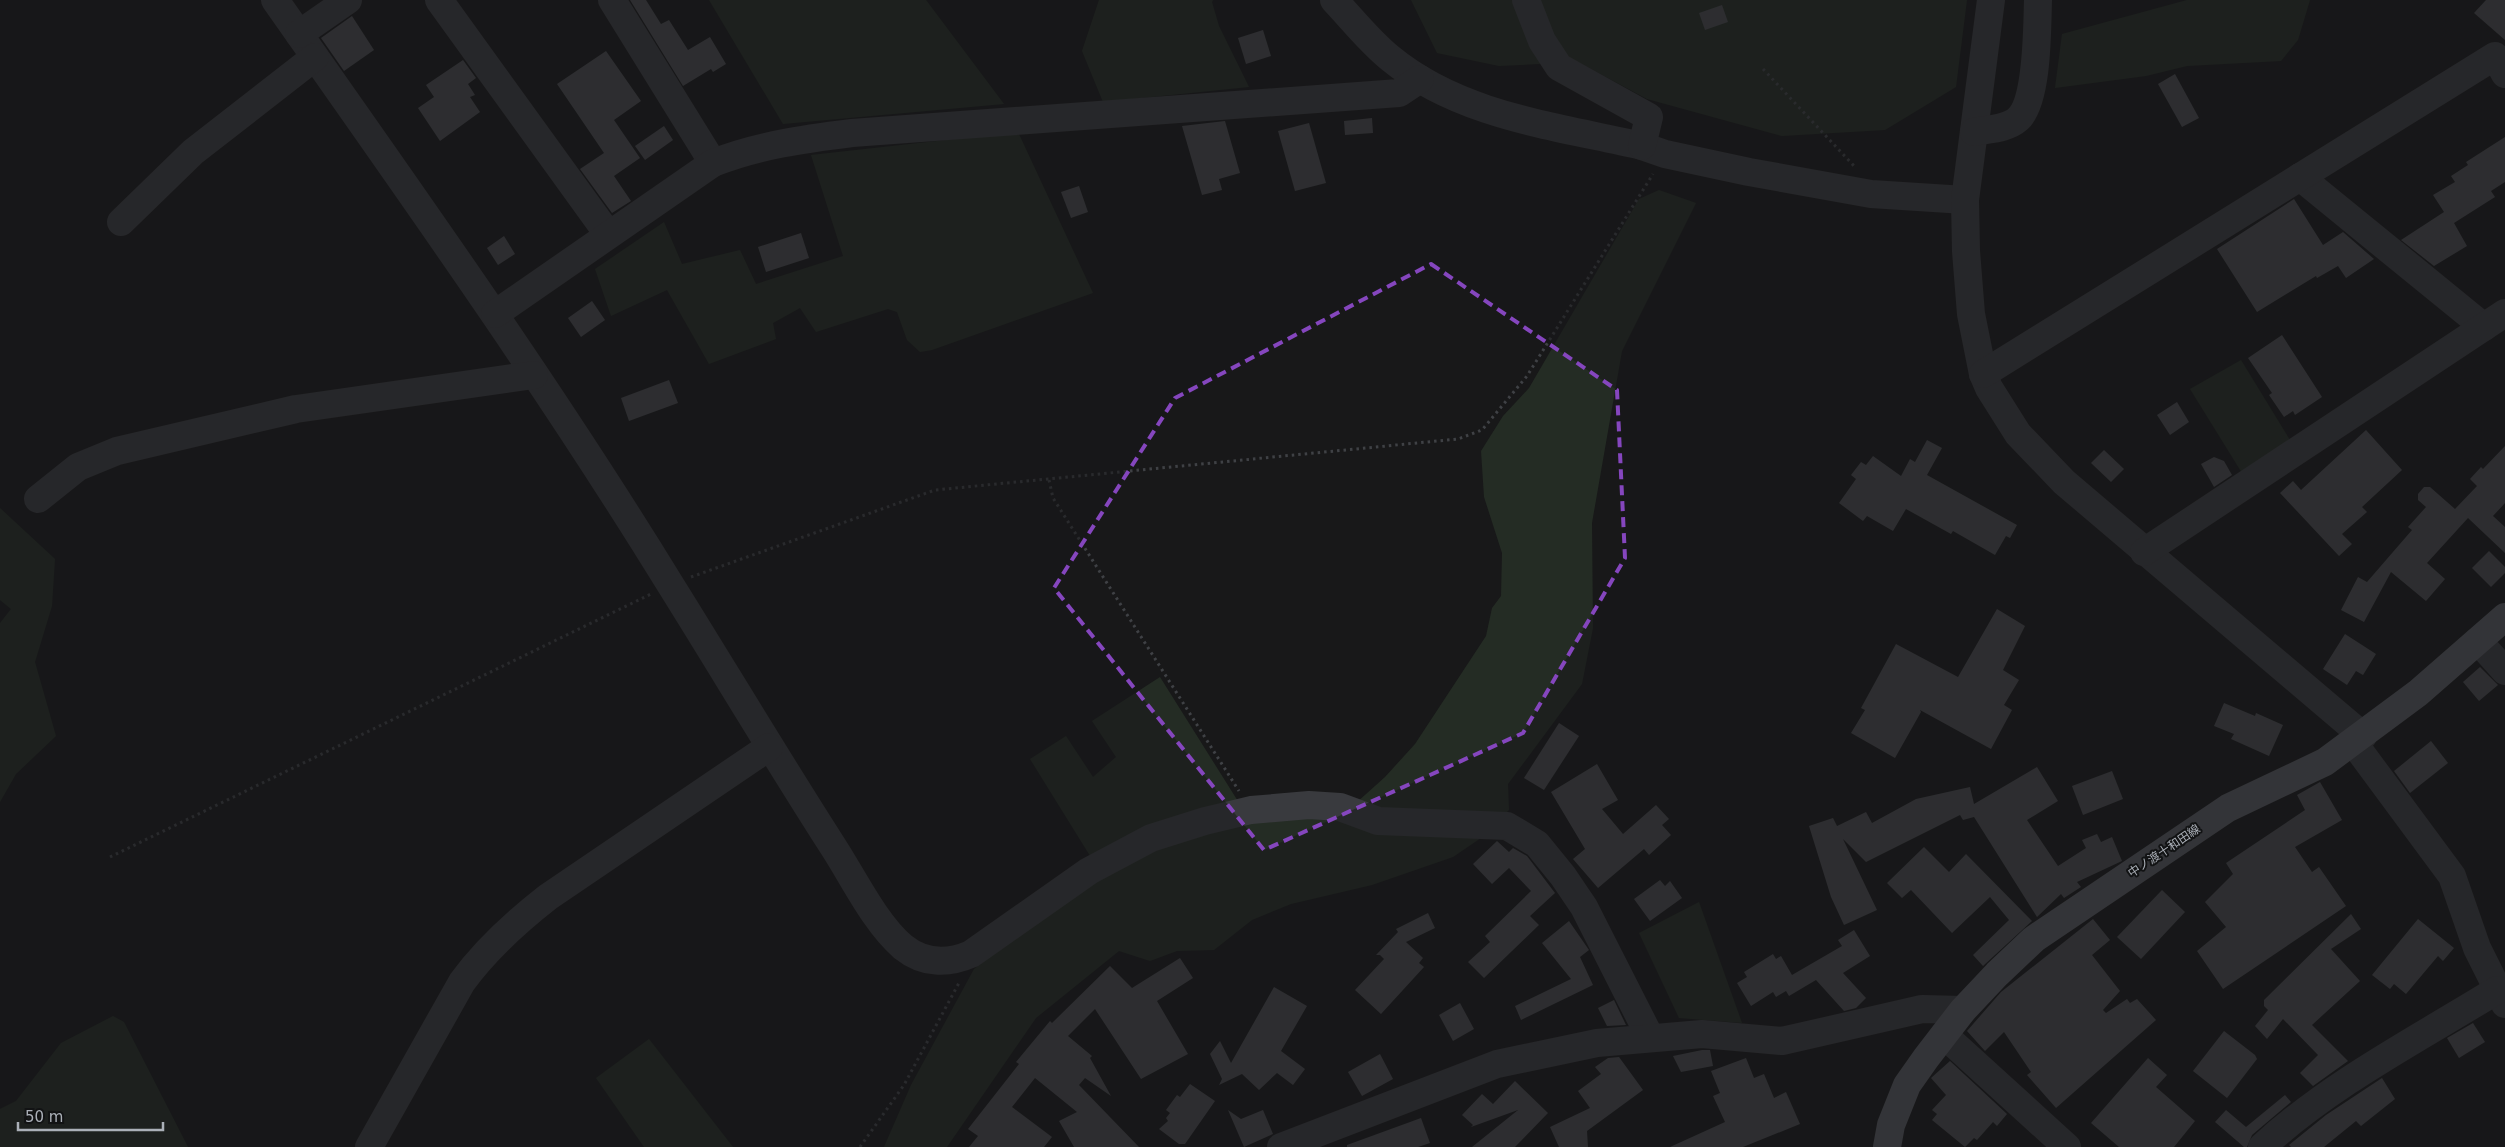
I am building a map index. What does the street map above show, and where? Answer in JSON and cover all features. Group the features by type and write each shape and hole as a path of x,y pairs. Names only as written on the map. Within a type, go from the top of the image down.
{"main road":[{"name":"中ノ渡十和田線","path":"1887,1147 1891,1125 1908,1085 1963,1010 2034,939 2228,808 2325,762 2418,693 2505,617"}],"street":[{"path":"275,0 495,314 599,470 671,584 769,747 884,927 904,947 921,958 942,962 956,960 971,954 1089,871 1150,838 1205,821 1251,810 1309,805 1340,807 1378,821 1507,826 1536,844 1563,876 1584,907 1650,1037"},
{"path":"298,34 348,0"},
{"path":"439,0 608,234"},
{"path":"612,0 713,163"},
{"path":"1334,0 1389,57 1420,79 1461,100 1494,112 1654,150 1871,194 1965,200"},
{"path":"1526,0 1542,40 1559,67 1649,117 1654,150"},
{"path":"1991,0 1965,200 1966,251 1971,314 1983,374 1989,388 2018,434 2064,482 2358,739 2452,876 2477,948 2501,997 2316,1102 2262,1147"},
{"path":"1974,132 2005,126 2019,119 2032,95 2038,0"},
{"path":"1983,374 2495,56 2505,74"},
{"path":"121,222 193,152 315,57"},
{"path":"495,314 713,163 744,151 784,142 852,133 1399,94 1420,79"},
{"path":"2144,552 2495,320 2300,177"},
{"path":"38,499 78,467 117,451 296,409 534,375"},
{"path":"2478,641 2505,671"},
{"path":"369,1147 462,982 475,964 516,923 548,897 769,747"},
{"path":"1281,1147 1497,1064 1597,1043 1702,1034 1782,1041 1922,1008 1963,1010"},
{"path":"1944,1035 2067,1147"}],"path":[{"path":"1763,69 1859,172"},
{"path":"110,857 671,584 936,490 1458,439 1482,430 1527,376 1654,150"},
{"path":"1049,480 1053,498 1251,810"},
{"path":"860,1147 904,1085 961,979 956,960"}],"highlighted area":[{"path":"1431,264 1617,390 1625,558 1523,733 1264,850 1054,588 1175,398"}],"shaded area":[{"path":"709,0 926,0 1004,104 783,124"},
{"path":"1099,0 1213,0 1219,26 1249,87 1103,102 1082,51"},
{"path":"1411,0 1967,0 1956,87 1885,130 1782,136 1647,99 1578,62 1499,66 1437,53"},
{"path":"2187,0 2310,0 2298,40 2281,61 2187,66 2146,76 2055,88 2062,34"},
{"path":"1018,132 1093,293 932,350 920,352 907,340 897,312 888,309 816,332 800,308 773,323 776,339 709,364 667,290 611,316 595,269 664,222 682,264 740,250 756,284 843,256 811,155"},
{"path":"1659,190 1696,203 1622,351 1592,523 1593,628 1582,684 1508,784 1509,810 1478,840 1453,857 1372,885 1291,904 1252,920 1214,950 1177,951 1150,961 1119,951 1036,1018 947,1147 884,1147 911,1085 974,969 1073,894 1189,833 1356,803 1385,777 1415,744 1486,636 1492,608 1501,596 1502,553 1484,497 1481,451 1503,416 1529,388 1639,199"},
{"path":"2241,360 2293,445 2242,473 2190,389"},
{"path":"0,508 55,559 52,606 35,662 56,736 16,774 0,802 0,623 11,609 0,600"},
{"path":"1160,677 1241,806 1092,859 1030,759 1066,736 1093,777 1116,757 1092,721"},
{"path":"1699,902 1742,1023 1679,1018 1639,933"},
{"path":"113,1016 124,1022 188,1147 0,1147 0,1109 16,1101 61,1043"},
{"path":"649,1039 733,1147 644,1147 596,1078"}],"building":[{"path":"630,0 646,0 661,24 669,20 688,50 710,37 726,64 713,72 711,69 683,86"},
{"path":"2486,0 2505,0 2505,40 2474,13"},
{"path":"1722,5 1728,22 1705,30 1699,13"},
{"path":"352,16 374,50 344,71 321,38"},
{"path":"1263,30 1271,56 1246,64 1238,38"},
{"path":"606,51 641,101 614,120 640,158 614,176 631,201 612,213 580,169 604,153 557,84"},
{"path":"463,60 476,78 468,84 475,95 470,97 480,112 440,141 418,108 434,97 426,85"},
{"path":"2175,74 2199,118 2182,127 2158,84"},
{"path":"1372,118 1373,133 1345,135 1344,121"},
{"path":"1225,121 1240,173 1219,179 1222,190 1202,195 1182,126"},
{"path":"1309,123 1326,183 1295,191 1278,131"},
{"path":"664,126 673,140 645,160 635,146"},
{"path":"2505,137 2505,182 2491,191 2495,197 2454,223 2467,246 2434,266 2401,240 2444,212 2433,195 2455,182 2451,176 2468,165 2466,162"},
{"path":"1079,186 1088,212 1071,218 1061,192"},
{"path":"2294,199 2323,245 2343,232 2374,259 2346,278 2338,266 2317,278 2316,276 2257,312 2217,249"},
{"path":"801,233 809,258 766,272 758,247"},
{"path":"504,236 515,254 498,265 487,248"},
{"path":"592,301 605,320 581,337 568,318"},
{"path":"2282,335 2322,397 2295,415 2293,411 2284,417 2269,395 2272,393 2248,358"},
{"path":"669,380 678,403 629,421 621,398"},
{"path":"2177,402 2189,422 2170,435 2157,415"},
{"path":"2366,430 2402,470 2362,507 2367,512 2342,534 2352,544 2339,556 2280,493 2293,481 2301,490"},
{"path":"1927,440 1942,448 1927,475 2017,525 2010,538 2006,536 1995,555 1953,531 1951,534 1906,509 1893,531 1867,516 1863,521 1839,503 1856,479 1851,475 1861,462 1866,465 1873,456 1901,476 1910,459 1915,462"},
{"path":"2505,446 2505,503 2493,516 2505,527 2505,553 2468,518 2427,563 2445,579 2426,601 2391,572 2364,622 2341,610 2358,577 2367,582 2412,530 2408,527 2426,507 2418,500 2418,494 2424,487 2430,487 2455,509 2477,486 2470,479 2481,467 2483,469"},
{"path":"2104,450 2124,469 2111,482 2091,463"},
{"path":"2214,457 2224,461 2232,475 2214,487 2201,464"},
{"path":"2489,551 2505,567 2505,573 2491,587 2472,568"},
{"path":"1997,609 2025,626 2003,670 2019,680 2004,705 2012,710 1991,749 1920,710 1921,712 1895,758 1851,733 1865,710 1861,708 1896,644 1958,677"},
{"path":"2345,634 2376,654 2363,675 2356,671 2347,685 2323,669"},
{"path":"2480,667 2498,685 2479,701 2463,682"},
{"path":"2224,703 2255,716 2256,713 2283,725 2269,756 2231,739 2234,734 2214,726"},
{"path":"1559,723 1579,736 1544,790 1524,778"},
{"path":"2431,741 2448,763 2410,793 2394,771"},
{"path":"1597,764 1618,800 1602,809 1623,834 1656,805 1669,819 1662,825 1671,835 1649,855 1644,849 1598,888 1573,859 1585,849 1551,792"},
{"path":"2037,767 2058,801 2027,820 2058,866 2086,848 2082,840 2097,834 2101,842 2112,837 2122,861 2077,882 2081,887 2064,898 2061,894 2037,917 1974,817 1963,820 1960,815 1866,862 1843,839 1877,910 1844,925 1831,897 1809,826 1833,818 1837,826 1866,812 1872,823 1916,799 1970,787 1974,804"},
{"path":"2112,771 2123,799 2083,815 2072,786"},
{"path":"2320,782 2342,820 2295,847 2312,872 2319,867 2346,906 2223,989 2197,951 2226,927 2205,902 2233,874 2226,863 2305,810 2297,795"},
{"path":"1497,841 1509,852 1513,848 1527,856 1555,893 1530,916 1539,925 1484,978 1468,962 1490,942 1485,936 1531,891 1509,868 1492,884 1473,864"},
{"path":"1924,847 1949,872 1966,854 2032,921 1983,966 1973,955 2009,920 1990,897 1952,933 1911,890 1902,898 1887,883"},
{"path":"1660,880 1665,886 1670,881 1682,898 1650,921 1634,899"},
{"path":"2162,890 2185,912 2141,959 2117,937"},
{"path":"1428,913 1435,928 1406,942 1423,958 1419,963 1424,967 1381,1014 1355,990 1384,959 1380,955 1376,955 1398,932 1396,929"},
{"path":"2351,914 2361,929 2331,949 2360,981 2312,1025 2348,1061 2313,1086 2300,1073 2318,1055 2283,1019 2267,1039 2255,1026 2268,1010 2264,1006 2264,1000"},
{"path":"2093,919 2110,940 2092,955 2120,991 2103,1010 2106,1013 2127,999 2130,1003 2137,999 2156,1020 2056,1108 2027,1075 2031,1072 2004,1032 1985,1051 1967,1031 2001,992"},
{"path":"2418,919 2454,948 2443,961 2438,956 2406,994 2394,984 2390,989 2372,975"},
{"path":"1569,921 1589,950 1580,957 1593,985 1521,1020 1515,1006 1571,979 1542,943"},
{"path":"1854,930 1870,956 1843,973 1866,998 1856,1008 1844,1011 1816,980 1789,996 1786,991 1776,997 1773,992 1751,1006 1737,983 1747,977 1744,972 1773,954 1776,959 1781,956 1792,975 1842,946 1838,940"},
{"path":"1180,958 1193,978 1157,1001 1188,1054 1141,1079 1095,1009 1068,1036 1092,1056 1090,1058 1111,1096 1085,1078 1079,1085 1139,1147 1074,1147 1059,1121 1077,1112 1035,1078 1012,1107 1052,1137 1044,1147 969,1147 978,1136 968,1129 1019,1064 1016,1062 1050,1021 1052,1023 1110,966 1132,988"},
{"path":"1274,987 1307,1006 1281,1051 1305,1069 1293,1085 1277,1073 1259,1090 1242,1074 1219,1085 1222,1079 1210,1054 1220,1041 1231,1063"},
{"path":"1614,1000 1626,1025 1607,1026 1598,1008"},
{"path":"1460,1003 1474,1029 1453,1041 1439,1015"},
{"path":"2473,1023 2485,1042 2459,1058 2447,1038"},
{"path":"2224,1031 2255,1055 2257,1059 2227,1098 2193,1071"},
{"path":"1710,1050 1713,1066 1681,1072 1673,1056"},
{"path":"1380,1054 1393,1079 1362,1096 1348,1072"},
{"path":"1619,1057 1643,1090 1587,1131 1588,1147 1559,1147 1550,1127 1590,1108 1578,1091 1601,1074 1595,1067 1608,1058"},
{"path":"1746,1058 1754,1078 1764,1074 1774,1098 1786,1092 1800,1124 1743,1147 1670,1147 1725,1122 1713,1096 1720,1093 1711,1071"},
{"path":"2148,1058 2167,1075 2156,1087 2195,1121 2174,1147 2119,1147 2091,1123"},
{"path":"1950,1061 2007,1114 1997,1126 1993,1122 1977,1140 1974,1138 1965,1147 1932,1120 1937,1114 1932,1110 1946,1095 1931,1078"},
{"path":"2382,1078 2395,1099 2361,1126 2356,1121 2324,1147 2291,1147 2289,1145 2326,1115"},
{"path":"1515,1081 1548,1113 1515,1147 1472,1147 1518,1110 1471,1127 1473,1125 1462,1115 1482,1094 1493,1104"},
{"path":"1190,1084 1215,1101 1185,1144 1179,1144 1159,1129 1168,1121 1166,1118 1170,1113 1166,1110 1177,1095 1180,1097"},
{"path":"2285,1095 2291,1102 2252,1135 2247,1147 2244,1147 2215,1122 2226,1110 2246,1127"},
{"path":"1228,1110 1241,1119 1263,1110 1273,1134 1244,1147"},
{"path":"1421,1118 1430,1143 1418,1147 1347,1147 1347,1145"}]}
